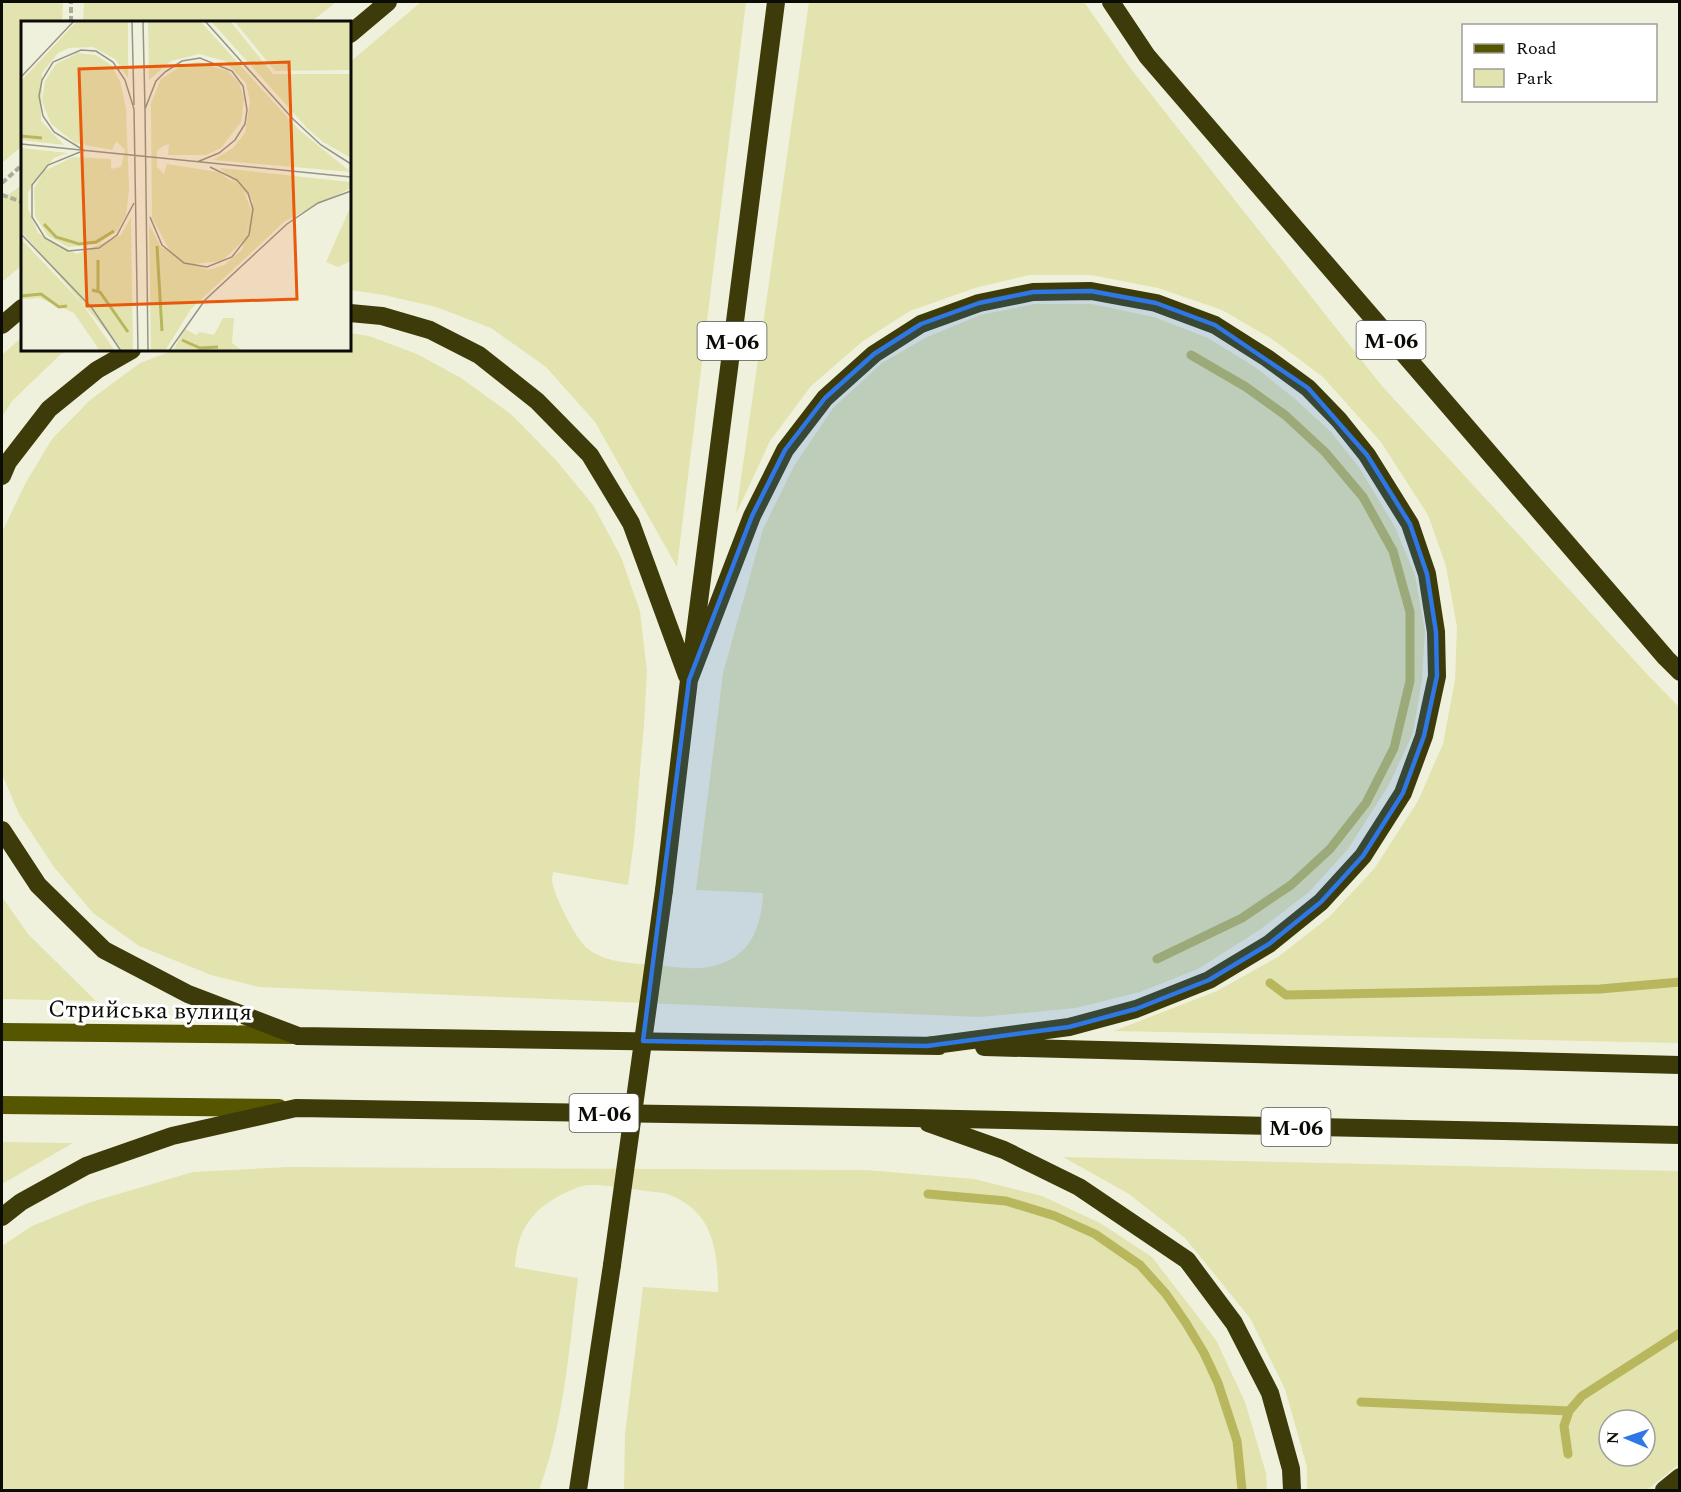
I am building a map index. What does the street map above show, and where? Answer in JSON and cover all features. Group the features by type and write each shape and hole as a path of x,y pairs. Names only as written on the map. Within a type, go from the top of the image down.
{"highway":[{"path":"351,33 388,2"},
{"name":"М-06","path":"570,1491 581,1469 664,890 776,2"},
{"name":"М-06","path":"1112,2 1147,56 1416,370 1680,672"},
{"path":"689,680 752,516 785,450 825,398 874,354 921,324 979,303 1033,292 1091,291 1156,303 1215,325 1267,358 1308,388 1339,420 1367,455 1410,524 1427,573 1436,632 1437,676 1424,736 1402,793 1363,856 1321,902 1269,944 1209,980 1136,1009 1069,1027 927,1046"},
{"path":"2,325 21,309"},
{"path":"351,313 382,316 430,330 479,355 537,401 590,456 631,523 689,680"},
{"path":"2,476 8,462 49,409 97,370 130,351"},
{"path":"2,830 38,885 104,950 188,994 298,1035 927,1046 1680,1065"},
{"name":"М-06","path":"2,1217 21,1202 86,1166 172,1136 296,1108 912,1118 1680,1135"},
{"path":"912,1118 1004,1150 1079,1187 1186,1260 1234,1323 1270,1393 1291,1469 1292,1491"},
{"path":"578,1491 581,1469"},
{"path":"581,1469 586,1491"},
{"path":"1664,1491 1680,1477"}],"main road":[{"name":"Стрийська вулиця","path":"2,1032 298,1035"},
{"path":"2,1105 296,1108"}],"path":[{"path":"71,2 71,21"},
{"path":"2,183 21,166"},
{"path":"2,195 21,202"}],"highlighted area":[{"path":"1091,291 1156,303 1215,325 1308,388 1367,455 1410,524 1427,574 1436,632 1437,676 1424,736 1403,793 1363,856 1321,902 1269,944 1209,980 1136,1009 1069,1027 927,1046 643,1041 689,680 752,516 785,450 825,398 874,354 921,324 979,303 1033,292"}],"green space":[{"path":"2,2 63,2 62,21 21,21 21,147 2,163"},
{"path":"84,2 336,2 312,21 83,21"},
{"path":"421,2 746,2 677,567 595,422 546,367 491,328 436,307 351,290 351,61"},
{"path":"809,2 1084,2 1131,69 1382,386 1679,707 1679,1043 1114,1031 1217,991 1278,957 1329,917 1374,869 1418,801 1443,744 1455,680 1457,627 1446,566 1428,515 1381,442 1323,377 1272,339 1222,310 1158,288 1091,275 1030,275 975,288 910,311 863,341 811,386 770,441 736,514"},
{"path":"21,186 21,266 2,282 2,199"},
{"path":"1035,304 1092,304 1154,317 1208,338 1255,367 1331,432 1359,467 1395,527 1415,575 1425,631 1422,680 1413,733 1389,785 1348,849 1309,892 1261,929 1198,969 1140,992 1076,1008 980,1017 259,987 211,975 139,946 93,913 54,867 19,814 2,774 2,532 25,484 52,439 90,400 140,363 171,351 351,351 351,333 369,336 417,354 461,378 512,415 555,459 593,505 621,557 640,611 647,672 634,841 628,885 553,872 554,888 572,927 583,944 595,954 620,961 700,968 729,960 740,953 754,934 762,908 763,893 696,890 723,673 763,529 794,466 833,408 882,363 925,338 980,315"},
{"path":"21,338 21,351 67,351 61,354 12,401 2,417 2,355"},
{"path":"2,897 28,934 96,1001 2,999"},
{"path":"2,1142 73,1143 2,1184"},
{"path":"1063,1157 1679,1171 1679,1464 1647,1490 1307,1490 1307,1467 1285,1389 1250,1318 1185,1238 1129,1194"},
{"path":"288,1167 866,1170 974,1179 1042,1196 1100,1223 1152,1257 1216,1340 1245,1402 1266,1473 1267,1490 624,1490 625,1434 643,1287 718,1292 718,1276 714,1245 702,1219 693,1209 664,1193 590,1185 569,1191 542,1207 523,1232 516,1254 515,1267 578,1278 560,1412 539,1490 2,1490 2,1246 32,1226 91,1202 193,1172"}],"waterway":[{"path":"1157,959 1242,918 1291,885 1330,849 1366,803 1394,748 1410,681 1410,612 1393,551 1363,497 1325,452 1285,415 1246,387 1191,355"},
{"path":"1270,983 1286,995 1600,989 1680,982"},
{"path":"928,1194 1006,1201 1055,1216 1095,1234 1140,1265 1166,1294 1186,1323 1218,1383 1237,1441 1242,1490"},
{"path":"1568,1454 1564,1426 1569,1411 1582,1396 1680,1333"},
{"path":"1361,1402 1569,1411"}]}
